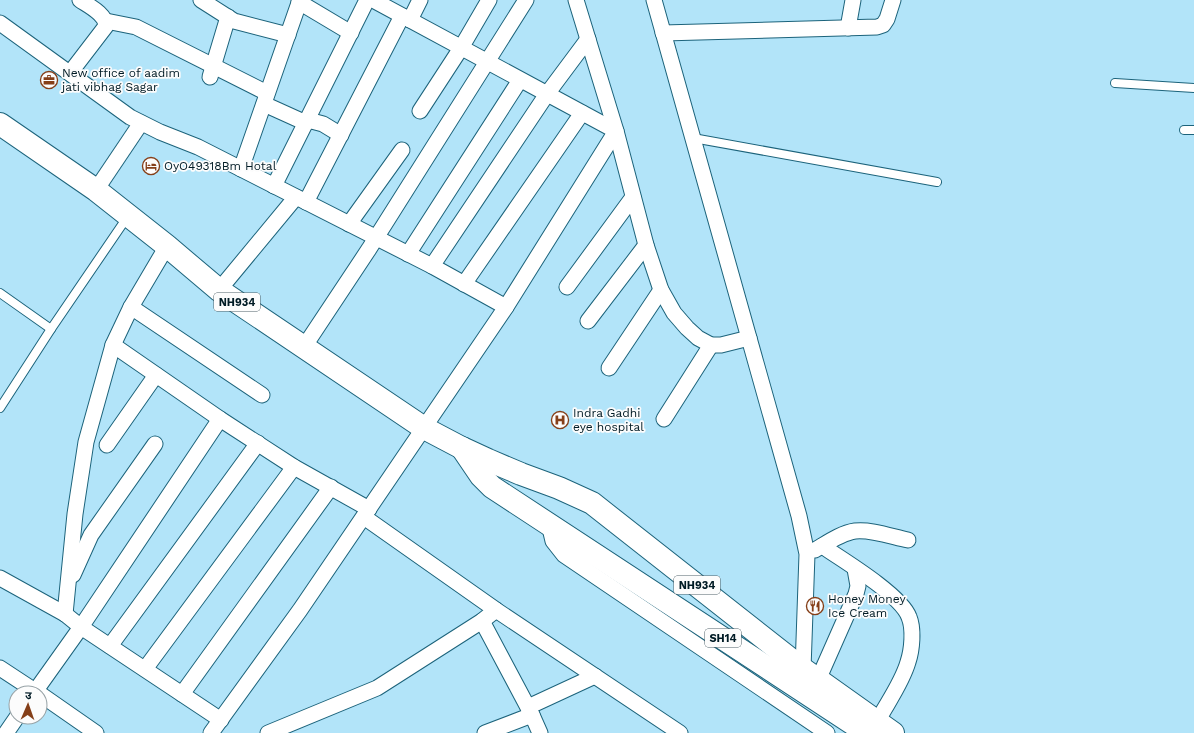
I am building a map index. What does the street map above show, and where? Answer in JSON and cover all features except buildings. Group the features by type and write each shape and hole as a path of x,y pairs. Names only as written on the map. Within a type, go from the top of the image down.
{"main road":[{"name":"NH934","path":"0,124 96,190 167,246 219,290 424,428 462,448 521,474 560,488 592,503 879,729"},
{"name":"SH14","path":"462,448 481,476 492,487 579,544 879,729"}],"street":[{"path":"80,0 103,17 106,21 136,27 211,71 266,98 306,123"},
{"path":"201,0 234,21 288,35"},
{"path":"274,186 367,0"},
{"path":"373,0 616,131"},
{"path":"219,290 301,200 341,135 406,18 420,0"},
{"path":"420,111 461,48 489,0"},
{"path":"304,347 376,237 526,0"},
{"path":"576,0 616,131 646,245 661,290 674,312 687,328 698,338 711,345 721,345 750,338"},
{"path":"654,0 800,516 807,554 811,674"},
{"path":"848,28 853,0"},
{"path":"663,33 883,26 888,19 893,0"},
{"path":"241,169 300,1 351,33"},
{"path":"211,71 228,17"},
{"path":"70,73 106,26 106,21"},
{"path":"0,24 70,73 130,118 241,169 432,266 506,307"},
{"path":"432,266 547,94 588,39"},
{"path":"408,254 520,80"},
{"path":"464,284 582,113"},
{"path":"306,123 308,120 323,124 341,135"},
{"path":"96,190 141,123"},
{"path":"211,733 300,610 506,307 616,131"},
{"path":"349,224 402,150"},
{"path":"567,287 633,197"},
{"path":"588,321 646,245"},
{"path":"65,614 75,514 86,442 112,345 131,307 167,246"},
{"path":"609,368 661,290"},
{"path":"131,307 262,395"},
{"path":"112,345 220,419 294,467 331,487 496,610 680,733"},
{"path":"664,419 711,345"},
{"path":"107,445 156,375"},
{"path":"42,685 220,419"},
{"path":"110,646 258,443"},
{"path":"68,589 91,535 155,444"},
{"path":"145,669 294,467"},
{"path":"182,694 331,487"},
{"path":"549,524 553,541 564,555 827,733"},
{"path":"807,554 840,536 855,531 908,540"},
{"path":"822,546 855,568 897,600 909,616 912,636 908,662 879,729"},
{"path":"811,674 856,594 858,586 855,568"},
{"path":"0,578 65,614 81,627 221,720"},
{"path":"268,733 294,728 377,688 482,621 496,610"},
{"path":"482,621 530,711 540,733"},
{"path":"0,668 25,685"},
{"path":"485,733 595,676"},
{"path":"48,700 96,733"}],"lane":[{"path":"1115,83 1194,88"},
{"path":"1184,130 1194,130"},
{"path":"693,138 937,182"},
{"path":"0,408 128,215"},
{"path":"0,293 51,329"}],"place":[{"name":"New office of aadim jati vibhag Sagar","path":"49,80"},
{"name":"OyO49318Bm Hotal","path":"151,166"},
{"name":"Indra Gadhi eye hospital","path":"560,420"},
{"name":"Honey Money Ice Cream","path":"815,606"}]}
